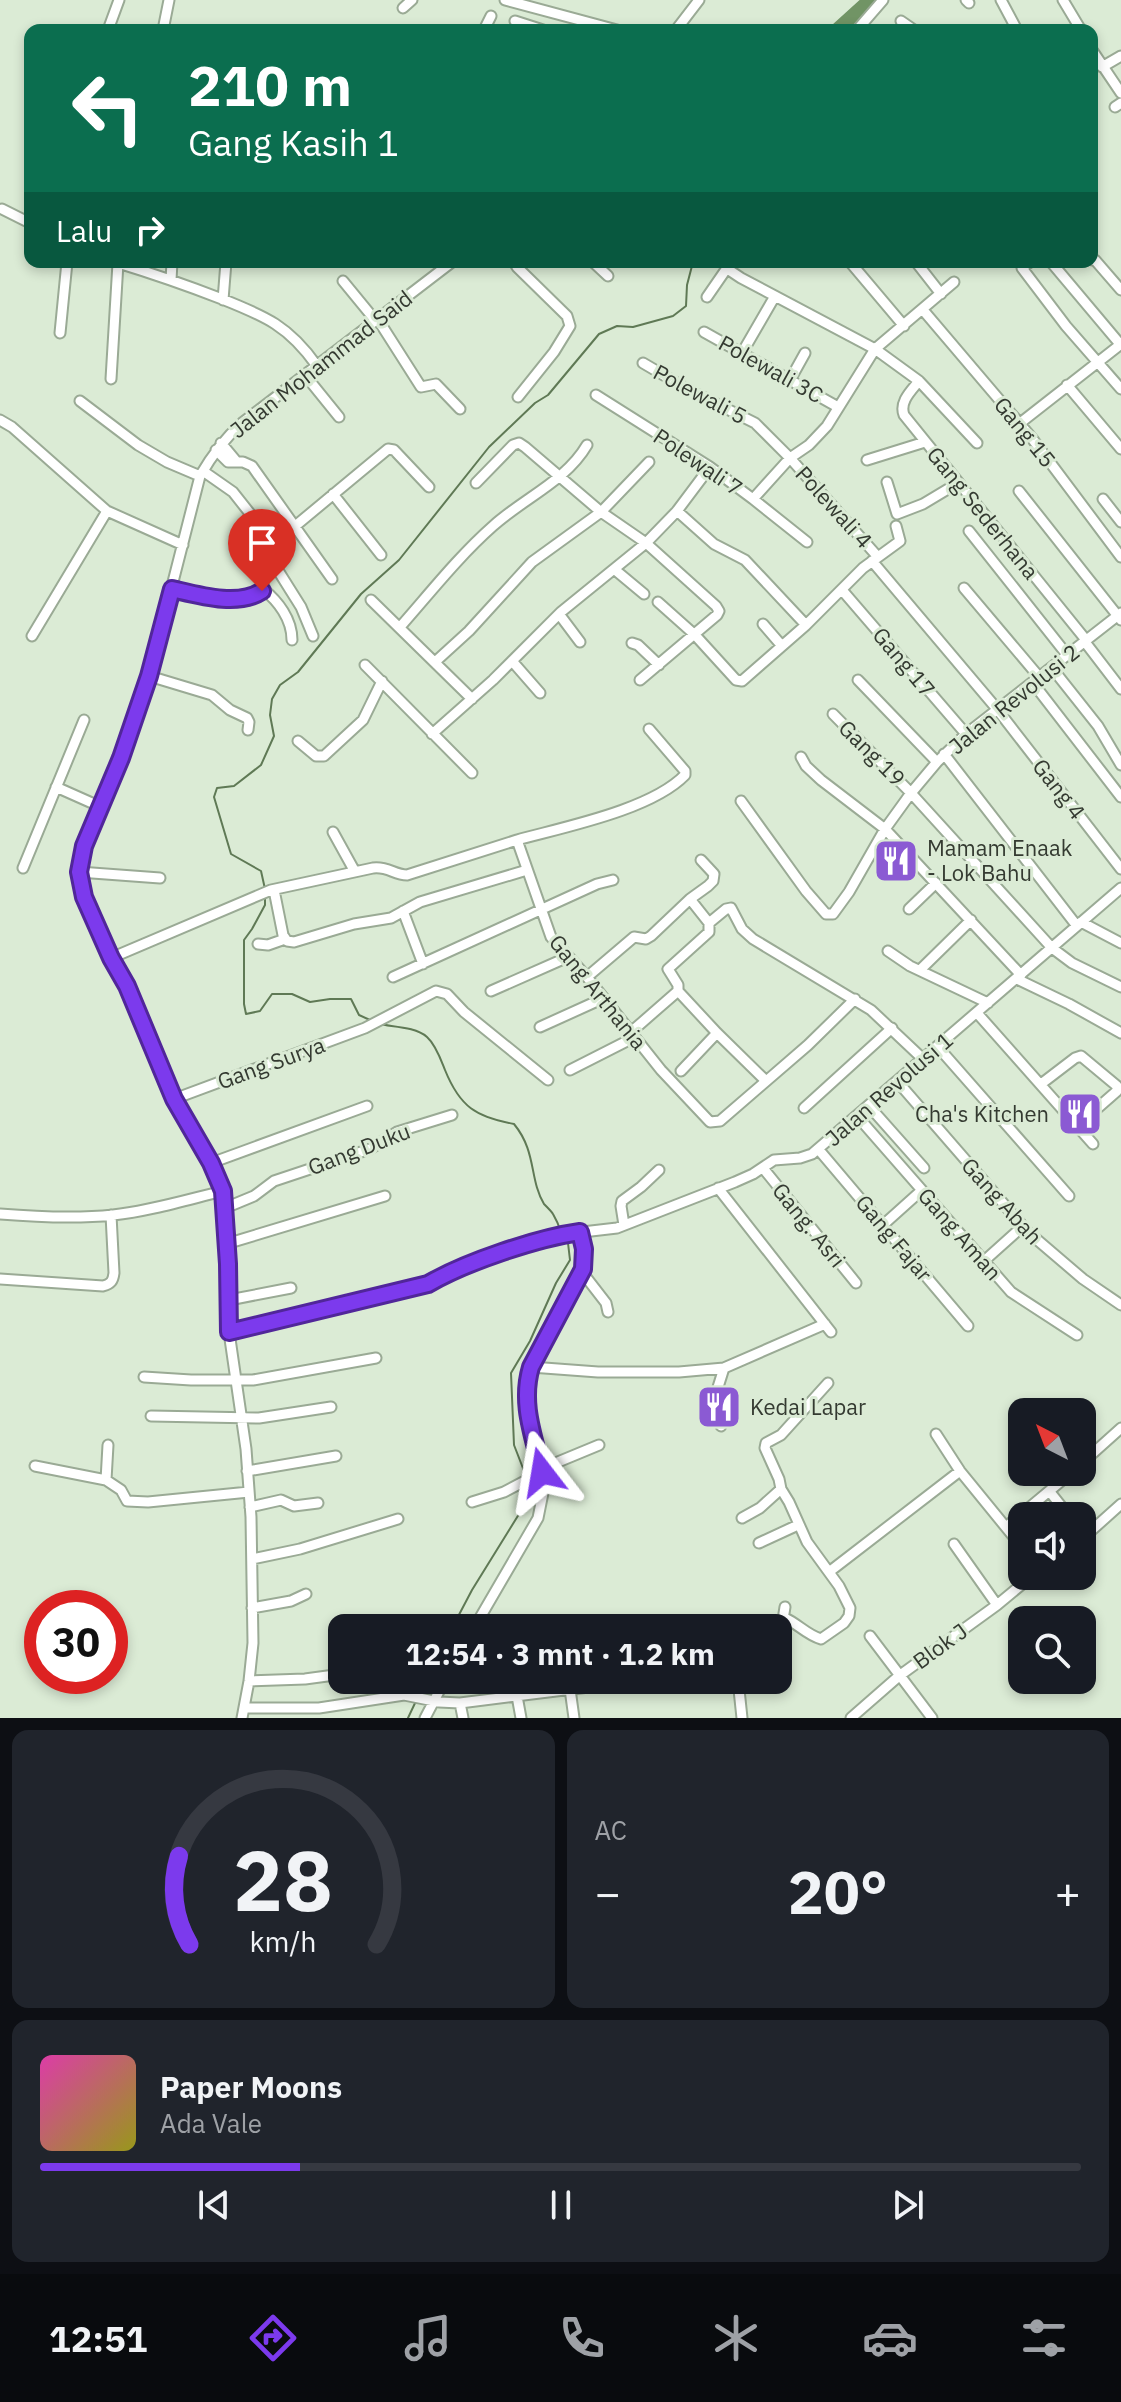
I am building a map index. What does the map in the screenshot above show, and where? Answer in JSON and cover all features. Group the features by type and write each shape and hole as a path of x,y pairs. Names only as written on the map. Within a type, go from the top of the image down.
{"street":[{"path":"110,24 119,0"},
{"path":"164,24 169,0"},
{"path":"403,8 412,0"},
{"path":"505,0 595,24"},
{"path":"681,24 699,0"},
{"path":"862,24 883,0"},
{"path":"1001,0 1014,24"},
{"path":"1063,0 1077,24"},
{"path":"487,24 491,16"},
{"path":"515,21 524,24"},
{"path":"901,21 905,24"},
{"path":"1102,67 1121,56"},
{"path":"1098,60 1121,93"},
{"path":"2,209 24,220"},
{"path":"1098,263 1121,290"},
{"path":"60,333 66,268"},
{"path":"111,379 116,268"},
{"path":"134,268 248,308 282,328 302,346 317,366"},
{"path":"171,280 172,268"},
{"path":"223,300 226,268"},
{"name":"Jalan Mohammad Said","path":"79,872 84,846 149,676 202,474 218,446 242,423 444,268"},
{"path":"518,397 565,337 570,322 520,268"},
{"path":"599,268 608,276"},
{"path":"707,297 723,268"},
{"path":"730,268 775,296 875,349 919,381 977,443"},
{"path":"855,268 904,326"},
{"path":"921,268 941,294"},
{"path":"1026,268 1066,326 1121,389"},
{"path":"1019,424 1121,344 1056,268"},
{"path":"343,281 376,319 421,387 436,384 460,409"},
{"name":"Polewali 7","path":"596,395 710,467 753,499 790,458 819,435 875,349 954,282"},
{"path":"742,353 775,296"},
{"name":"Gang 15","path":"923,310 1043,453 1121,557"},
{"name":"Polewali 3C","path":"704,332 838,407"},
{"path":"790,380 805,353"},
{"name":"Polewali 5","path":"643,363 749,419 790,458"},
{"path":"305,375 339,417"},
{"name":"Gang Sederhana","path":"919,381 902,409 1121,689"},
{"path":"1067,385 1121,449"},
{"path":"80,401 138,445 233,492 267,535 285,583 307,619 313,636"},
{"path":"0,420 12,427 107,511 183,545"},
{"path":"867,460 925,442"},
{"path":"476,483 508,449 519,443 601,512 646,543 718,609 717,615 640,680"},
{"path":"400,627 479,538 558,477 579,458 587,445"},
{"path":"218,446 236,461 252,466 332,579"},
{"path":"294,527 391,448 429,487"},
{"name":"Polewali 4","path":"790,458 997,709"},
{"path":"435,662 469,631 532,562 601,512 649,462"},
{"path":"432,734 559,614 646,543 677,511 710,467"},
{"path":"887,482 897,514 923,504 958,483"},
{"path":"1019,491 1120,616"},
{"path":"333,494 381,555"},
{"path":"753,499 807,542"},
{"path":"1103,499 1121,522"},
{"path":"32,636 107,511"},
{"path":"677,511 714,544 745,560 806,625"},
{"path":"658,602 695,635 736,680 742,681 875,559 900,541 896,526"},
{"path":"969,531 1068,656"},
{"path":"172,589 207,597 257,595 263,589 264,570 277,563"},
{"path":"614,569 644,594"},
{"path":"964,588 1121,797"},
{"path":"263,589 281,607 290,626 292,640"},
{"name":"Gang 17","path":"842,590 966,734"},
{"path":"371,600 472,699"},
{"path":"559,614 580,642"},
{"name":"Jalan Revolusi 2","path":"741,801 819,907 829,915 833,914 885,829 941,758 997,709 1120,616"},
{"path":"763,624 782,646"},
{"path":"632,643 659,665"},
{"path":"512,661 540,693"},
{"path":"365,665 472,773"},
{"path":"1052,668 1098,726 1121,765"},
{"path":"149,676 212,695 230,710 247,718 248,730"},
{"path":"858,680 941,758 1079,924 1121,943"},
{"path":"298,741 316,756 324,756 363,720 382,681"},
{"name":"Gang 4","path":"997,709 1121,869"},
{"name":"Gang 19","path":"833,714 911,793 1052,948 1072,963 1121,987"},
{"path":"23,868 84,720"},
{"path":"111,958 273,890 354,870 386,867 407,875 626,809 676,783 685,775 685,771 649,729"},
{"path":"801,757 821,780 885,829 971,920 1019,977 1121,1033"},
{"path":"56,787 101,807"},
{"path":"333,832 354,870"},
{"name":"Gang Arthania","path":"517,840 551,937 661,1070 710,1122 720,1121 855,999"},
{"path":"587,977 634,937 649,938 708,886 714,874 701,860"},
{"path":"258,944 268,945 285,939 294,942 354,924 383,920 420,902 527,870"},
{"path":"160,878 79,872 84,897 127,986 174,1099 211,1163 223,1191 229,1332 247,1471 252,1559 253,1652 243,1713 319,1708 411,1695 460,1703 532,1694"},
{"path":"393,977 597,884 613,880"},
{"path":"909,909 936,883"},
{"name":"Jalan Revolusi 1","path":"229,1332 428,1284 454,1271 545,1239 624,1225 718,1188 774,1160 800,1158 819,1150 1079,924 1117,897 1121,888"},
{"path":"273,890 285,939"},
{"path":"690,899 709,923 709,932 668,969 678,985 678,991 766,1081"},
{"path":"709,923 731,908 742,929 753,939 855,999 892,1028 923,1059"},
{"path":"403,911 423,964"},
{"path":"920,970 971,920"},
{"path":"888,951 910,966 988,1003"},
{"path":"491,991 568,957"},
{"name":"Gang Surya","path":"174,1099 373,1025 436,991 442,991 548,1080"},
{"path":"570,1070 633,1034 678,991"},
{"path":"540,1027 604,998"},
{"path":"977,1013 1093,1144"},
{"path":"804,1108 892,1028"},
{"path":"681,1071 717,1033"},
{"path":"938,1047 1069,1196"},
{"path":"1041,1084 1081,1056 1117,1086 1117,1091 1077,1126"},
{"name":"Gang Abah","path":"897,1081 1023,1226 1054,1256 1121,1305"},
{"path":"211,1163 367,1106"},
{"path":"869,1106 924,1168"},
{"name":"Gang Duku","path":"225,1208 260,1193 274,1181 370,1149 397,1132 452,1115"},
{"name":"Gang Aman","path":"858,1117 1011,1292 1077,1335"},
{"name":"Gang Fajar","path":"819,1150 968,1326"},
{"name":"Gang. Asri","path":"763,1168 856,1283"},
{"path":"624,1225 622,1201 659,1170"},
{"path":"531,1367 598,1372 679,1372 724,1368 828,1328 718,1188"},
{"path":"883,1225 922,1190"},
{"path":"0,1214 111,1215 223,1191"},
{"path":"226,1244 385,1196"},
{"path":"0,1279 110,1284 114,1273 111,1215"},
{"path":"984,1261 1023,1226"},
{"path":"482,1614 538,1518 544,1488 535,1474 526,1409 527,1381 531,1367 582,1272 584,1249 577,1232"},
{"path":"582,1272 606,1303 608,1312"},
{"path":"229,1300 291,1288"},
{"path":"144,1377 237,1381 280,1377 376,1358"},
{"path":"721,1426 713,1403 724,1368"},
{"path":"792,1622 811,1636 821,1639 849,1616 846,1597 798,1525 765,1448 766,1443 781,1435 828,1383"},
{"path":"151,1416 241,1419 331,1407"},
{"path":"1096,1449 1121,1428"},
{"path":"936,1434 960,1471 1008,1530"},
{"path":"106,1480 108,1445"},
{"path":"472,1502 504,1492 599,1445"},
{"path":"247,1471 336,1456"},
{"path":"35,1466 106,1480 121,1490 127,1501 131,1502 249,1492"},
{"path":"829,1572 960,1471"},
{"path":"1006,1527 1057,1486"},
{"path":"742,1518 760,1508 781,1489"},
{"path":"1050,1492 1058,1502"},
{"path":"250,1507 281,1500 294,1506 318,1503"},
{"path":"1096,1525 1121,1504"},
{"path":"252,1559 300,1549 398,1519"},
{"path":"759,1543 798,1525"},
{"path":"954,1544 997,1605"},
{"name":"Blok J","path":"851,1718 899,1676 1015,1590"},
{"path":"252,1608 291,1601 306,1594"},
{"path":"785,1607 785,1614"},
{"path":"870,1636 932,1718"},
{"path":"249,1681 328,1676"},
{"path":"425,1718 429,1700 434,1694"},
{"path":"571,1694 574,1718"},
{"path":"739,1694 742,1718"},
{"path":"517,1696 521,1718"},
{"path":"460,1703 463,1718"}],"waterway":[{"path":"844,24 870,0"},
{"path":"265,889 261,871 231,854 214,797 217,788 234,786 261,765 274,736 270,715 272,699 280,685 298,672 361,594 399,560 489,447 535,403 548,395 599,334 617,326 633,327 673,316 686,306 691,268"},
{"path":"265,895 265,905 244,940 246,1014 260,1011 272,994 292,994 310,1002 351,999 359,1015 370,1020"},
{"path":"379,1024 411,1029 427,1037 436,1048 463,1102 479,1114 514,1124 530,1155 539,1195 561,1232"},
{"path":"526,1476 514,1445 511,1373 570,1260 568,1243 563,1238"},
{"path":"459,1614 524,1506 528,1482"},
{"path":"408,1718 416,1701"}],"place":[{"name":"Mamam Enaak - Lok Bahu","path":"896,861"},
{"name":"Cha's Kitchen","path":"1080,1114"},
{"name":"Kedai Lapar","path":"719,1407"}],"route":[{"path":"262,591 257,595 235,598 207,597 172,589 149,676 121,758 84,846 80,861 80,886 111,958 127,986 174,1099 211,1163 223,1191 229,1332 428,1284 442,1275 500,1254 545,1239 580,1232 584,1249 583,1269 531,1367 527,1381 526,1409 542,1472"}]}
